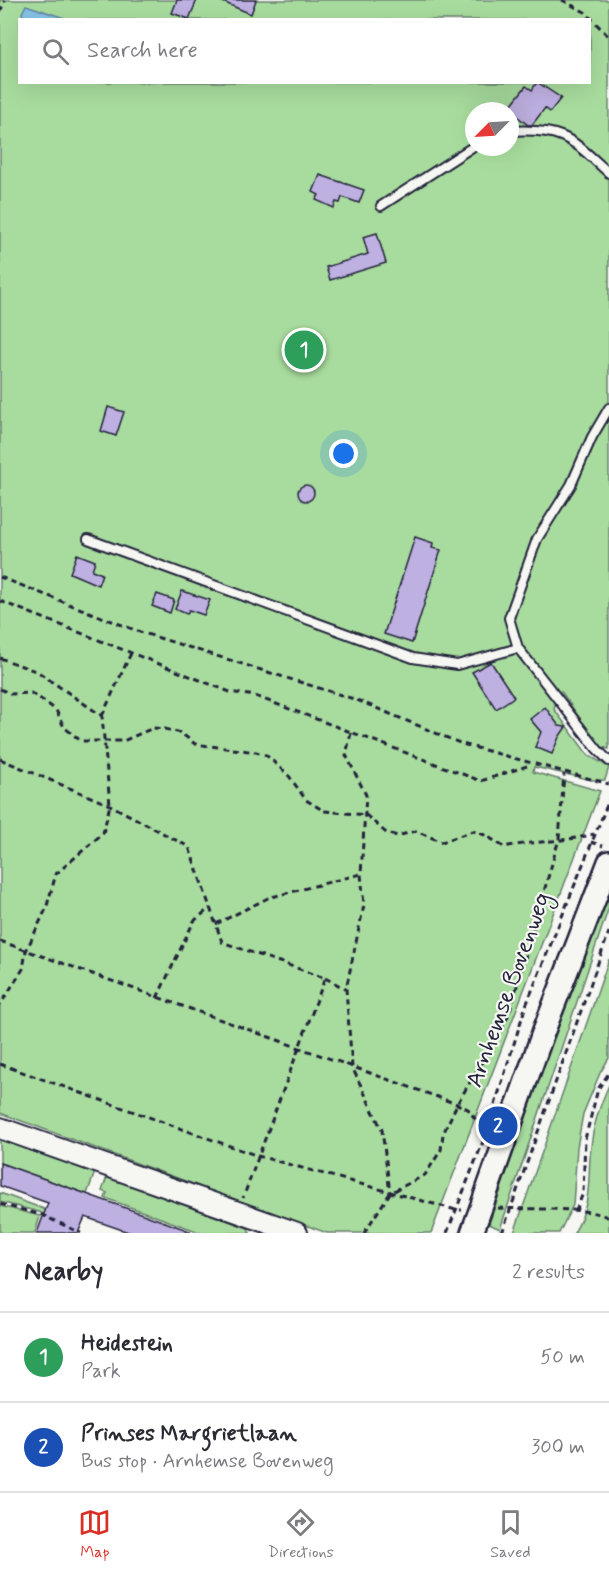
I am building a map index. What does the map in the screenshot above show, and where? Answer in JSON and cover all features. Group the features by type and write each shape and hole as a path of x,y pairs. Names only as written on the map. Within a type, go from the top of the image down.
{"main road":[{"name":"Arnhemse Bovenweg","path":"475,1231 481,1207 543,1033 609,862"}],"street":[{"path":"0,1128 297,1233"}],"lane":[{"path":"519,131 545,131 558,134 573,141 609,173"},
{"path":"381,206 465,152"},
{"path":"609,408 592,437 571,485 537,539 509,618 518,648 597,750 609,761"},
{"path":"88,539 413,658 457,665 518,648"}],"path":[{"path":"0,12 4,0"},
{"path":"562,0 585,12 591,18"},
{"path":"591,18 609,37"},
{"path":"0,577 140,632 357,699 462,744 609,784"},
{"path":"0,601 230,692 255,696 481,781 530,765"},
{"path":"0,1005 22,969 26,951 46,909 56,874 103,833 110,805 102,716 131,653"},
{"path":"0,658 38,672 102,716"},
{"path":"0,689 11,694 31,693 56,710 64,727 81,741 123,741 153,729 165,729 181,733 195,744 266,755 289,776 306,800 324,811 366,815 385,832 397,836 416,831 442,843 473,831 485,835 504,847 594,834"},
{"path":"351,733 346,755 366,795 361,874 364,905 346,989 352,1067 382,1130 390,1193"},
{"path":"0,759 110,805 189,847 222,942 325,978 346,989"},
{"path":"364,1233 390,1193 425,1175 441,1150 442,1134 509,1014 559,839 564,774"},
{"name":"Arnhemse Bovenweg","path":"447,1233 486,1134 525,1008 594,834 609,803"},
{"path":"591,842 609,848"},
{"path":"216,924 268,898 361,874"},
{"path":"157,998 194,921 210,908"},
{"path":"502,1233 609,932"},
{"path":"0,942 458,1104 468,1109 486,1134"},
{"path":"238,1212 325,978"},
{"path":"0,1064 258,1156 456,1210 481,1207 576,1211 604,1215 609,1218"},
{"path":"576,1211 583,1193 585,1138 598,1089 609,1073"},
{"path":"0,1204 42,1215 81,1233"}],"green space":[{"path":"0,0 609,0 609,749 599,746 561,691 554,709 588,755 609,767 605,780 592,780 534,767 533,772 600,791 431,1233 327,1233 0,1113"},
{"path":"609,873 609,907 500,1229 489,1224"},
{"path":"609,959 609,1058 600,1073 583,1114 577,1147 573,1205 559,1233 514,1233"},
{"path":"609,1085 609,1233 574,1233 587,1201 593,1131"},
{"path":"0,1138 95,1172 87,1194 0,1163"},
{"path":"107,1177 248,1228 250,1233 202,1233 105,1198 107,1193 102,1191"},
{"path":"0,1193 74,1220 57,1220 39,1212 0,1202"},
{"path":"0,1206 40,1216 35,1233 0,1233"}],"water":[{"path":"26,5 64,18 24,18 22,13"}],"building":[{"path":"177,0 197,0 189,18 172,13"},
{"path":"218,0 256,0 251,14"},
{"path":"536,84 540,84 561,98 550,112 545,108 532,125 528,125 519,118 519,102 513,102 526,86 532,90"},
{"path":"320,175 364,190 359,203 342,197 340,203 336,202 334,208 316,200 319,195 313,192"},
{"path":"377,233 386,263 330,280 326,267 368,254 363,237"},
{"path":"108,407 124,412 116,436 101,431"},
{"path":"306,485 314,493 306,501 298,493"},
{"path":"415,537 433,543 432,548 441,550 412,643 384,634"},
{"path":"77,554 95,561 92,570 102,574 98,585 70,573"},
{"path":"182,591 210,600 204,615 189,610 187,614 175,609"},
{"path":"157,594 174,600 170,613 152,606"},
{"path":"491,662 514,697 496,709 472,672"},
{"path":"545,707 559,726 566,727 552,754 535,747 541,732 530,719"},
{"path":"0,1163 190,1231 190,1233 131,1233 85,1217 78,1233 37,1233 48,1203 0,1186"}],"place":[{"name":"Heidestein","path":"304,350"},
{"name":"Prinses Margrietlaan","path":"498,1126"}]}
